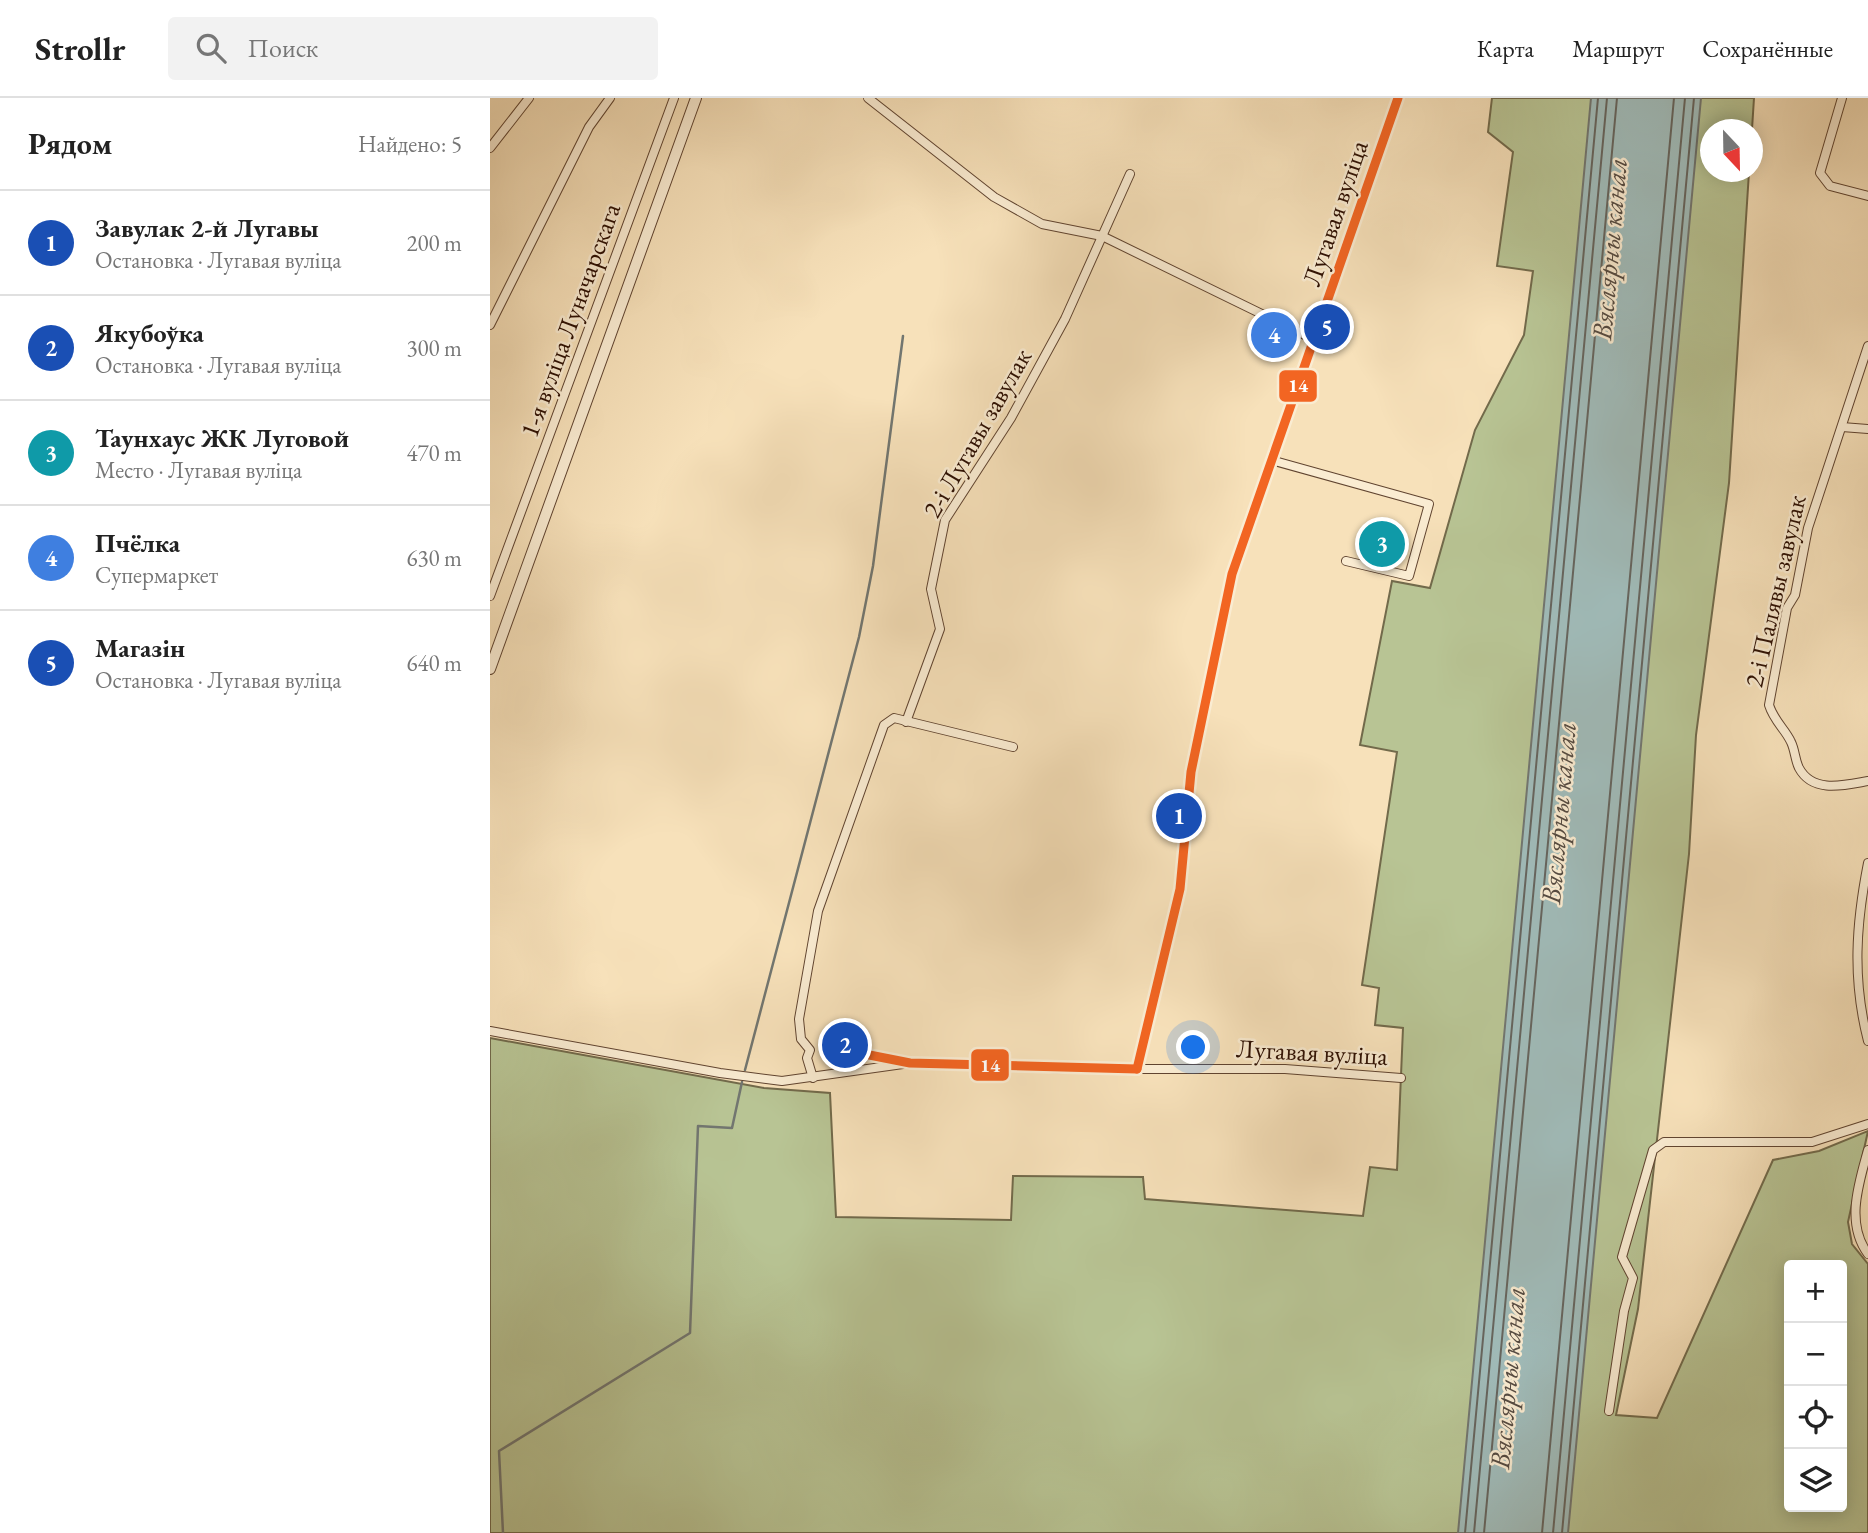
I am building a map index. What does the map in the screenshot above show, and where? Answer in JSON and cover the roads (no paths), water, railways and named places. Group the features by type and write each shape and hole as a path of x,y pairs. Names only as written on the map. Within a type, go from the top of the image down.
{"street":[{"path":"490,148 529,98"},
{"path":"490,325 589,127 610,98"},
{"name":"1-я вуліца Луначарскага","path":"490,596 674,98"},
{"path":"490,669 696,98"},
{"path":"868,98 994,197 1042,224 1102,236 1313,339"},
{"name":"Лугавая вуліца","path":"1137,1069 1180,889 1191,772 1229,587 1398,98"},
{"path":"1842,98 1821,163 1823,178 1830,186 1868,197"},
{"name":"2-і Лугавы завулак","path":"906,722 940,629 931,589 945,520 1011,418 1065,318 1130,174"},
{"name":"2-і Палявы завулак","path":"1868,346 1808,528 1795,595 1787,608 1769,705 1779,726 1791,740 1799,767 1807,779 1831,787 1868,781"},
{"path":"1842,426 1868,429"},
{"path":"1271,460 1429,504 1409,576 1346,561"},
{"path":"813,1078 807,1058 810,1050 799,1030 818,911 884,725 894,718 1013,747"},
{"path":"1868,863 1856,927 1860,1003 1868,1041"},
{"name":"Лугавая вуліца","path":"490,1031 720,1073 782,1081 910,1063 1137,1069 1285,1069 1401,1078"},
{"path":"1609,1411 1624,1311 1633,1278 1622,1257 1653,1150 1664,1142 1812,1142 1868,1124"},
{"path":"1868,1150 1857,1192 1856,1220 1860,1243 1868,1254"}],"water":[{"name":"Вяслярны канал","path":"1591,98 1701,98 1568,1533 1458,1533"}],"waterway":[{"path":"745,1070 859,637 873,566 903,336"},
{"path":"503,1533 499,1451 690,1333 698,1126 732,1128 742,1082"}],"place":[{"name":"Магазін","path":"1327,327"},
{"name":"Пчёлка","path":"1274,335"},
{"name":"Таунхаус ЖК Луговой","path":"1382,544"},
{"name":"Завулак 2-й Лугавы","path":"1179,816"},
{"name":"Якубоўка","path":"845,1045"}]}
